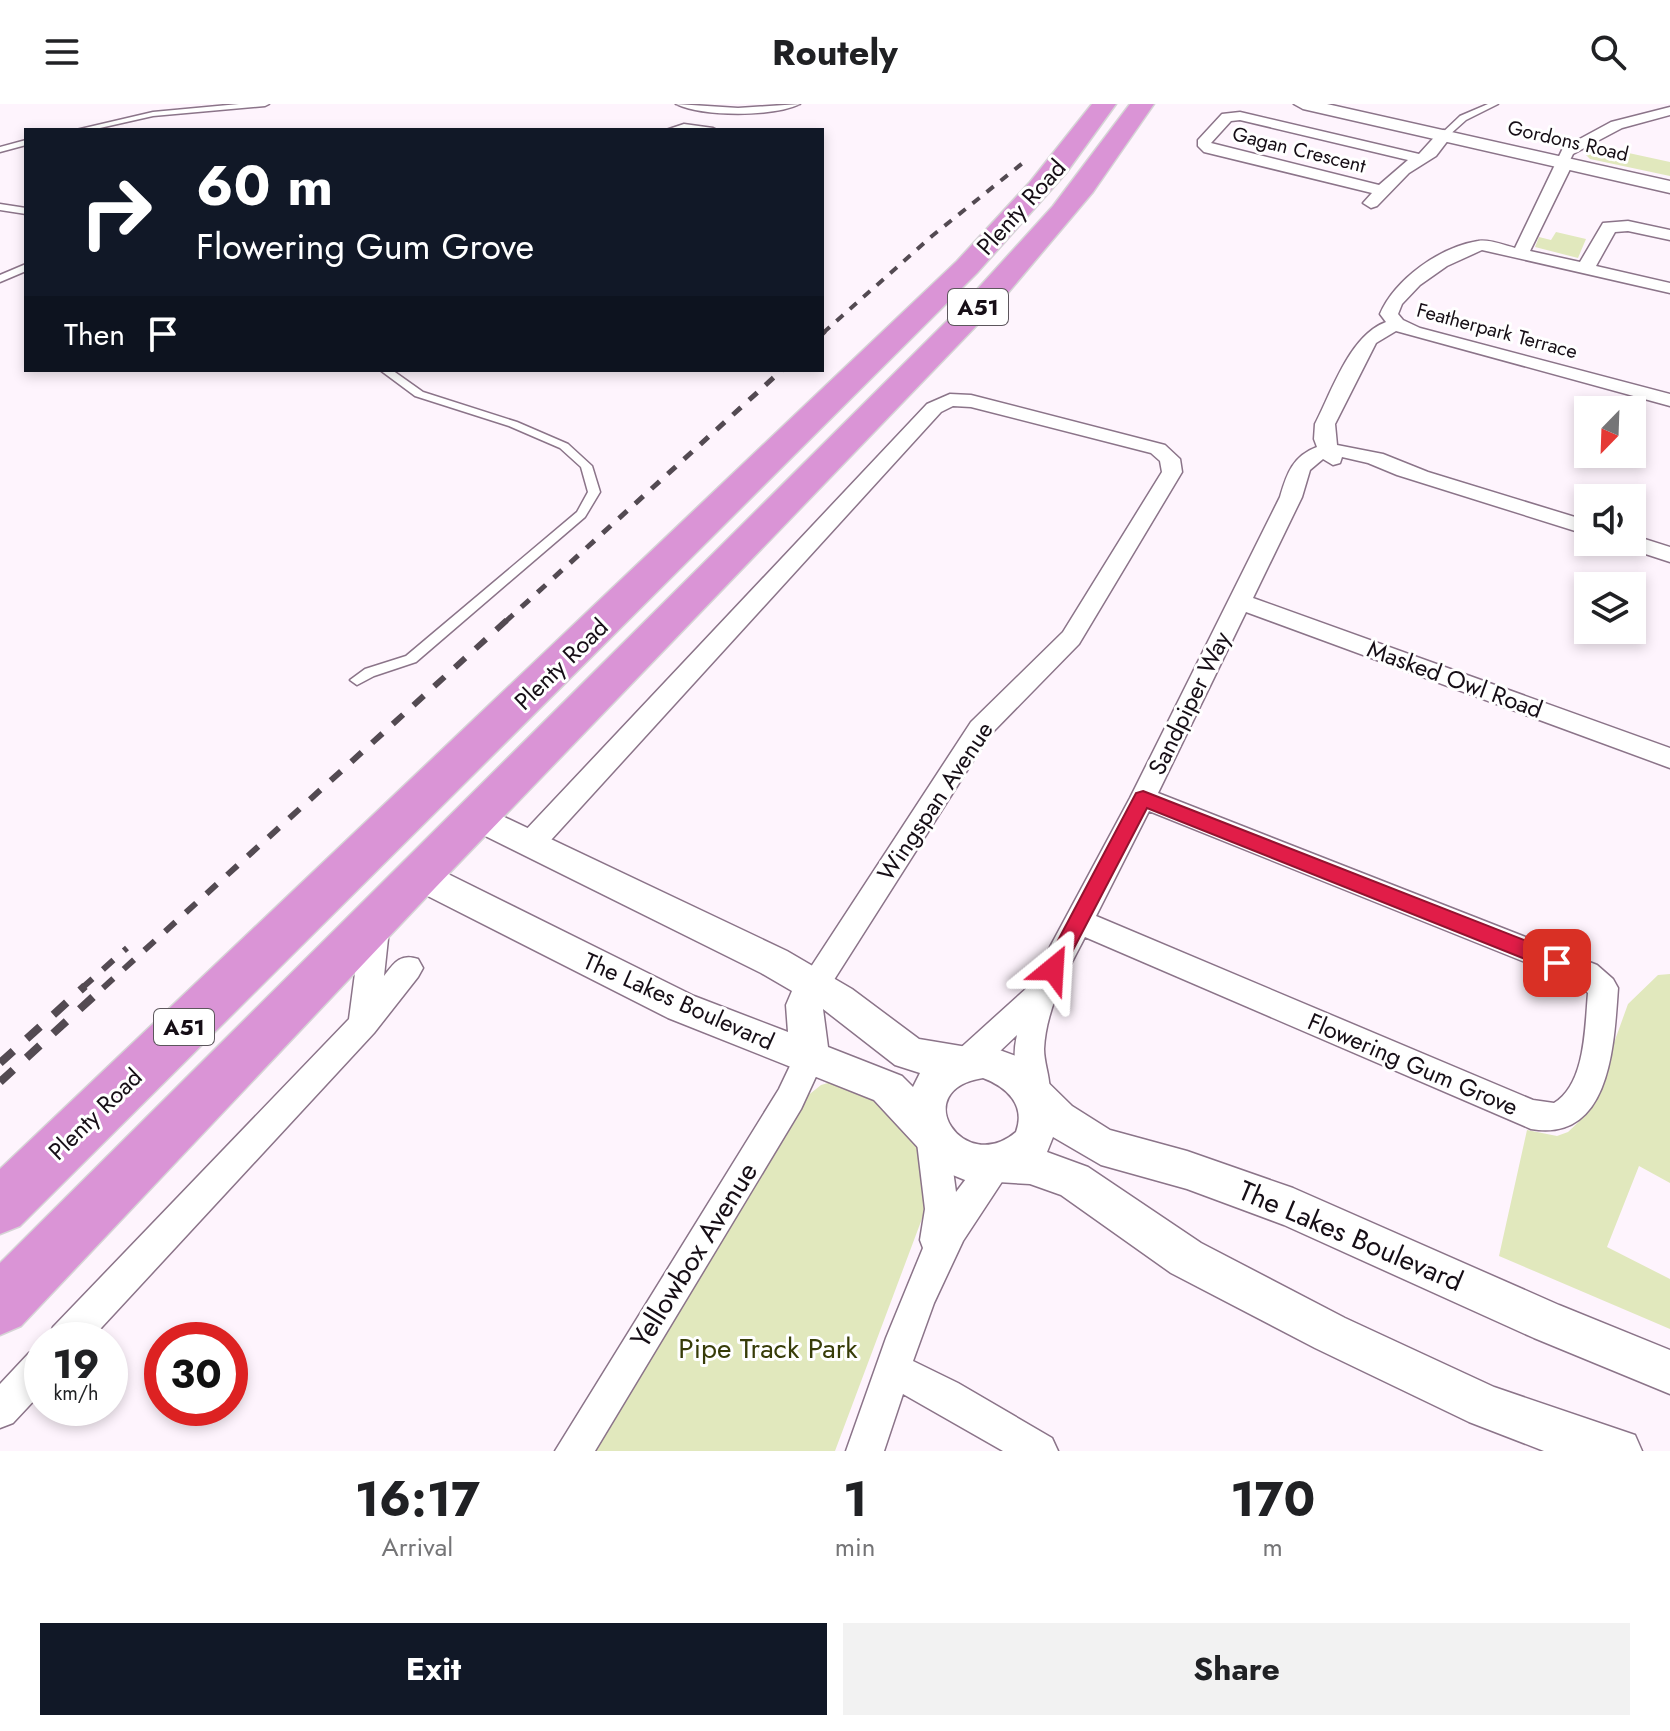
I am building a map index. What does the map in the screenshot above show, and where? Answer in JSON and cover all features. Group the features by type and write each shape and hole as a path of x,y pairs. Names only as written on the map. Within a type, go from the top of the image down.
{"highway":[{"name":"Plenty Road","path":"0,1207 967,267 1021,211 1081,138 1104,104"},
{"name":"Plenty Road","path":"0,1305 1048,231 1103,164 1142,104"},
{"path":"427,792 477,817"},
{"path":"370,847 418,875"}],"street":[{"name":"Gordons Road","path":"1302,105 1670,187"},
{"path":"1521,252 1571,148 1653,111 1670,111"},
{"name":"Gagan Crescent","path":"1383,191 1209,149 1203,143 1227,117 1240,116 1422,159"},
{"path":"1370,204 1403,170 1422,159 1444,135"},
{"path":"1586,268 1609,227 1628,226 1670,235"},
{"name":"Featherpark Terrace","path":"1670,288 1481,245 1438,265 1410,284 1392,304 1389,314 1397,324 1413,332 1670,400"},
{"path":"1397,324 1378,331 1368,340 1325,424 1324,439 1330,454 1420,475 1574,524"},
{"name":"Wingspan Avenue","path":"531,843 934,408 950,400 971,401 1158,449 1170,459 1172,472 1071,638 980,729 815,985"},
{"name":"Sandpiper Way","path":"1035,1096 1029,1049 1041,993 1143,798 1291,497 1313,469 1330,454"},
{"path":"1646,546 1670,553"},
{"name":"Masked Owl Road","path":"1239,601 1670,758"},
{"name":"Flowering Gum Grove","path":"1078,921 1531,1114 1556,1117 1574,1107 1595,1063 1603,988 1587,974 1143,798"},
{"path":"477,817 815,985 908,1053 937,1061 999,1064 1026,1081 1035,1096 1040,1115 1038,1132 1030,1147 1016,1158 998,1165 961,1211 932,1267 865,1451"},
{"name":"The Lakes Boulevard","path":"418,875 667,1001 888,1088 932,1134"},
{"path":"363,1024 376,920"},
{"path":"83,1322 363,1024 408,968"},
{"path":"810,1057 804,1005 815,985"},
{"name":"Sandpiper Way","path":"966,1062 1041,993"},
{"name":"Yellowbox Avenue","path":"574,1451 790,1099 810,1057"},
{"path":"932,1267 942,1209 932,1134 926,1116 927,1098 934,1082 947,1070 966,1062"},
{"name":"The Lakes Boulevard","path":"1035,1096 1081,1136 1101,1146 1187,1170 1293,1208 1670,1372"},
{"path":"932,1134 943,1149 959,1160 978,1165 1030,1165 1074,1181 1186,1258 1304,1321 1485,1406 1557,1433 1619,1451"},
{"path":"1616,1351 1651,1374 1670,1398"},
{"path":"894,1371 945,1396 1039,1451"},
{"path":"0,1410 24,1385"}],"lane":[{"path":"89,128 153,114 265,104"},
{"path":"680,104 717,112 754,112 796,104"},
{"path":"1444,135 1451,126 1494,104"},
{"path":"1465,105 1480,110"},
{"path":"677,128 708,128 717,112"},
{"path":"0,150 24,143"},
{"path":"0,207 24,211"},
{"path":"0,279 24,268"},
{"path":"357,680 371,671 389,670 411,659 581,514 594,492 586,466 564,446 513,424 419,394 388,372"}],"green space":[{"path":"1601,147 1670,162 1670,176 1590,159 1586,155"},
{"path":"1556,232 1586,239 1578,258 1535,247 1539,237 1551,240"},
{"path":"1670,974 1670,1183 1639,1166 1607,1247 1670,1279 1670,1329 1499,1256 1527,1130 1557,1136 1568,1132 1589,1112 1628,1004 1658,975"},
{"name":"Pipe Track Park","path":"835,1081 863,1090 899,1117 921,1151 929,1200 835,1451 592,1451 806,1097 821,1085"}],"railway":[{"path":"824,332 932,236 1024,162"},
{"path":"505,622 780,372"},
{"path":"103,988 507,620"},
{"path":"82,988 127,948"},
{"path":"0,1063 85,986"},
{"path":"0,1082 105,986"}],"route":[{"path":"1053,969 1143,798 1557,963"}]}
